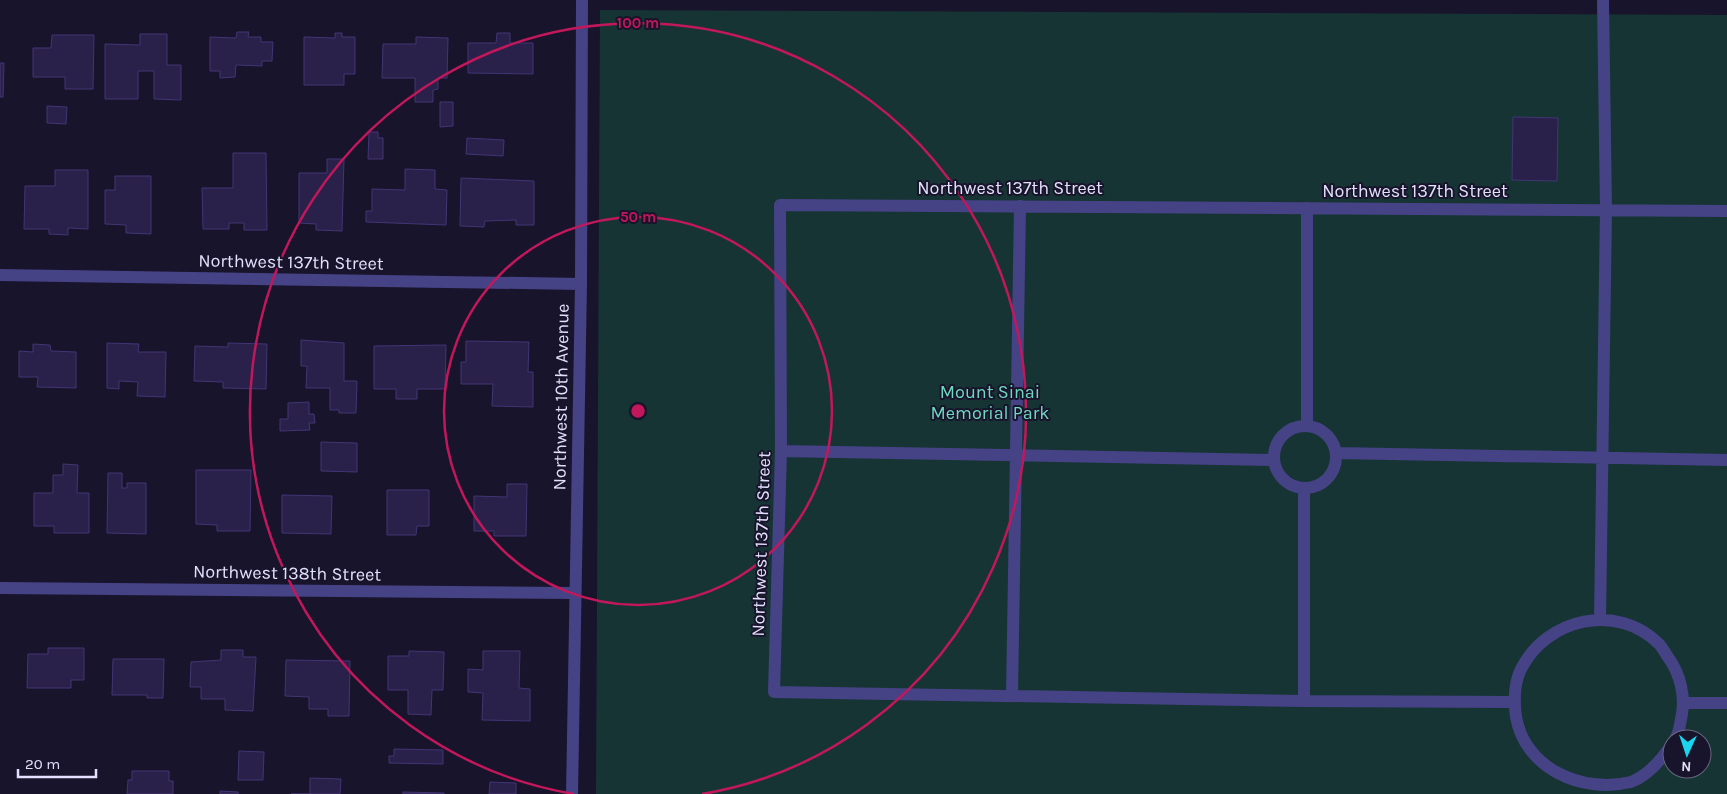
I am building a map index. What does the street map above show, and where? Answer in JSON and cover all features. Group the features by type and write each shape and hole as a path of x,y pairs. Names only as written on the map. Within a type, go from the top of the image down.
{"street":[{"name":"Northwest 10th Avenue","path":"572,794 574,593 581,284 582,0"},
{"path":"1600,619 1606,210 1603,0"},
{"name":"Northwest 137th Street","path":"1012,696 774,692 781,451 780,205 1727,212"},
{"path":"1020,206 1012,696 1304,701 1514,702"},
{"path":"1307,426 1308,208"},
{"name":"Northwest 137th Street","path":"0,275 581,284"},
{"path":"1307,426 1318,429 1332,443 1336,453 1335,464 1331,473 1315,486 1304,488 1293,486 1284,480 1277,471 1273,460 1274,448 1280,438 1297,427 1307,426"},
{"path":"781,451 1273,460"},
{"path":"1336,453 1727,460"},
{"path":"1304,488 1304,701"},
{"name":"Northwest 138th Street","path":"0,588 574,593"},
{"path":"1662,759 1659,763 1631,782 1598,791 1566,782 1538,762 1519,734 1514,702 1521,670 1540,642 1568,625 1600,619 1632,626 1659,644 1677,671 1684,703 1678,729"},
{"path":"1684,703 1727,703"}],"green space":[{"name":"Mount Sinai Memorial Park","path":"600,10 1727,15 1727,794 596,794"}],"building":[{"path":"237,32 249,32 248,37 261,37 261,42 273,42 272,61 262,61 262,66 236,65 235,77 220,78 220,71 210,71 210,37 236,38"},
{"path":"335,33 342,33 342,37 355,37 355,74 344,74 344,85 304,85 304,37 335,38"},
{"path":"497,33 510,33 510,43 533,43 533,74 468,73 468,43 496,43"},
{"path":"140,34 167,34 167,65 181,65 181,100 154,99 154,71 138,71 138,99 105,99 105,44 140,45"},
{"path":"52,35 94,35 93,89 65,89 65,77 33,77 33,48 51,48"},
{"path":"416,37 448,38 447,78 438,78 438,89 433,90 433,102 415,102 415,78 382,78 383,44 416,44"},
{"path":"0,63 4,63 3,97 0,97"},
{"path":"440,102 453,102 453,126 440,127"},
{"path":"47,106 67,107 66,124 47,123"},
{"path":"1513,117 1558,118 1557,181 1512,180"},
{"path":"369,132 378,132 378,138 383,138 383,159 368,159"},
{"path":"467,138 504,140 503,156 466,154"},
{"path":"233,153 266,153 267,230 244,230 244,223 229,223 229,229 203,229 202,188 233,188"},
{"path":"327,159 344,159 342,231 316,230 316,224 299,223 299,173 327,173"},
{"path":"405,169 435,170 435,189 447,190 446,225 366,222 366,211 372,211 372,189 405,190"},
{"path":"55,170 88,170 88,229 68,228 68,235 49,234 49,229 24,229 25,186 55,186"},
{"path":"115,176 151,176 151,234 126,233 126,225 105,224 105,190 115,190"},
{"path":"461,178 534,181 534,225 516,225 516,220 485,221 484,227 460,226"},
{"path":"301,340 344,343 344,381 357,381 356,413 339,413 339,410 330,410 330,388 306,388 307,366 301,366"},
{"path":"466,341 529,342 528,372 533,372 533,407 492,406 493,384 461,384 461,362 466,362"},
{"path":"107,343 139,344 138,352 166,352 165,397 137,396 138,382 119,381 119,389 107,388"},
{"path":"228,343 267,344 266,389 223,388 223,382 194,381 195,346 228,347"},
{"path":"33,344 50,345 51,351 76,352 76,388 37,387 38,377 19,377 19,351 33,352"},
{"path":"446,345 445,389 417,389 417,399 396,399 396,389 374,389 374,346"},
{"path":"309,402 309,414 314,414 315,423 309,423 310,430 280,431 280,419 288,419 288,403"},
{"path":"321,442 357,443 357,472 321,471"},
{"path":"63,464 78,465 77,493 89,493 89,533 54,533 54,526 34,526 34,493 53,493 53,475 63,475"},
{"path":"196,470 251,470 250,531 217,531 217,525 196,524"},
{"path":"108,473 122,473 122,488 127,488 127,483 146,483 146,534 107,533"},
{"path":"507,484 527,484 526,536 494,536 494,531 474,531 474,496 507,497"},
{"path":"387,490 429,490 429,526 417,526 416,535 387,535"},
{"path":"282,495 332,496 331,534 282,533"},
{"path":"48,648 84,648 84,680 71,680 71,688 27,688 28,654 48,654"},
{"path":"221,650 243,650 243,657 256,657 253,711 225,710 225,699 201,699 201,687 190,687 191,662 221,660"},
{"path":"409,651 444,652 443,690 432,690 431,715 408,714 408,690 388,690 388,656 409,656"},
{"path":"483,651 520,651 519,688 530,689 530,721 482,720 483,693 468,692 468,669 483,670"},
{"path":"113,659 164,659 163,698 147,698 147,695 112,695"},
{"path":"286,660 350,661 349,716 328,716 328,709 309,709 309,697 285,696"},
{"path":"394,749 443,750 443,764 389,763 389,756 394,756"},
{"path":"239,751 264,752 263,780 238,780"},
{"path":"132,771 169,771 169,781 173,781 173,794 127,794 128,780 132,780"},
{"path":"310,778 341,779 340,794 310,794"},
{"path":"490,782 516,783 516,794 489,794"},
{"path":"220,791 238,792 238,794 220,794"},
{"path":"403,792 444,793 444,794 403,794"}]}
